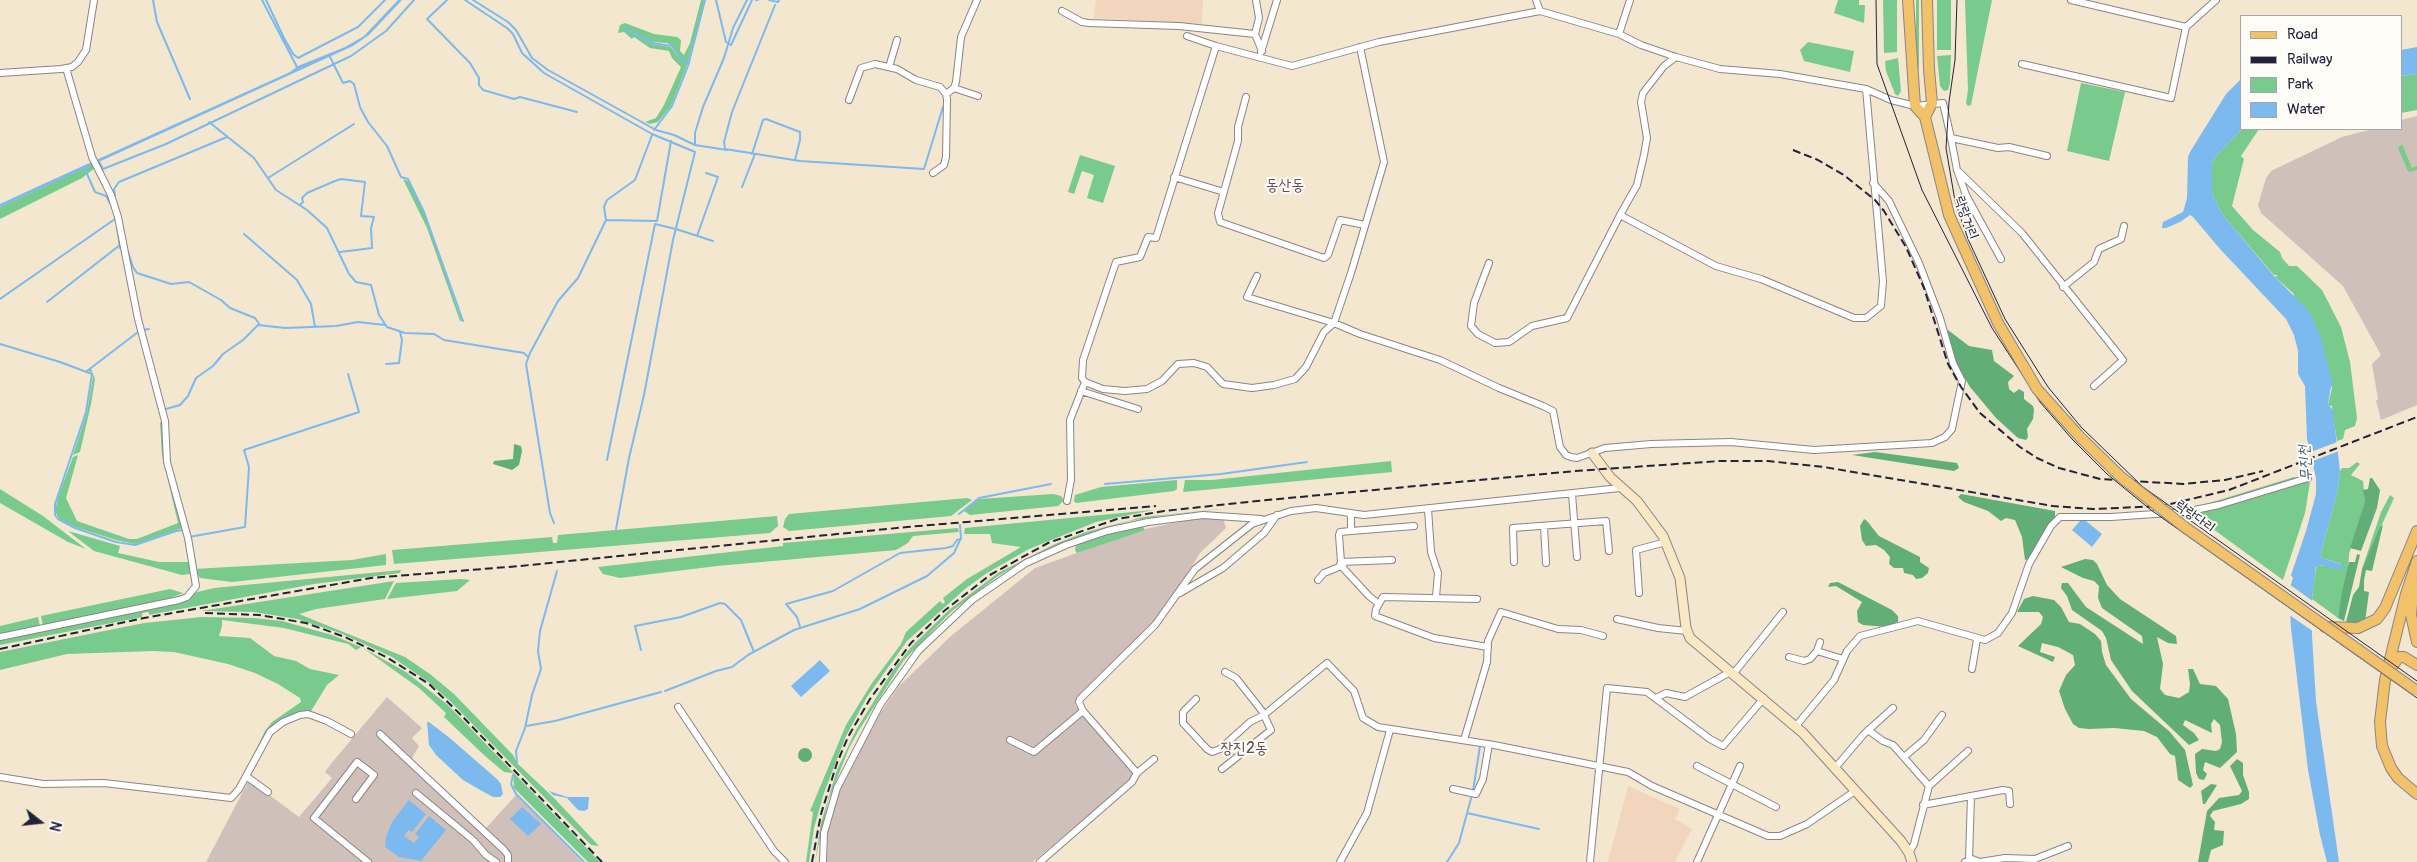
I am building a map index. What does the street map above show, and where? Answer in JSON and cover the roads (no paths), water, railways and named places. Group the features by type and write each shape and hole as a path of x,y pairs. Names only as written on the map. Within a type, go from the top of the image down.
{"main road":[{"path":"1908,0 1915,106"},
{"path":"1925,117 1932,103 1928,69 1927,0"},
{"name":"락랑거리","path":"1915,106 1925,117 1949,215 1965,255 1998,323"},
{"name":"락랑다리","path":"1998,323 2037,389 2106,464 2147,499 2417,691"},
{"path":"2325,627 2358,628 2377,619 2385,608 2417,531"},
{"path":"2416,563 2412,615 2417,642"},
{"path":"2416,563 2385,680 2380,722 2382,746 2391,768 2398,778 2417,794"},
{"path":"2385,680 2393,662 2398,657 2404,657 2417,665"}],"street":[{"path":"0,73 66,68 78,62 86,50 94,0"},
{"path":"946,94 954,88 961,37 977,0"},
{"path":"1256,0 1259,18 1255,34 1261,54"},
{"path":"1261,54 1277,0"},
{"path":"1536,0 1540,11"},
{"path":"1619,34 1630,0"},
{"path":"2071,0 2186,27"},
{"path":"2022,64 2171,98 2186,27 2216,0"},
{"path":"1062,11 1082,22 1089,23 1179,26 1255,34"},
{"path":"1187,36 1216,46 1261,54 1292,66 1360,47 1540,11 1619,34 1641,45 1720,69 1780,74 1866,89 1891,100 1915,106 1943,103 1957,170 1966,195 2001,260"},
{"path":"889,67 897,40"},
{"path":"1216,46 1156,238 1148,237 1140,257 1116,262 1083,360 1082,378 1085,382 1103,389 1125,391 1147,389 1162,382 1178,364 1194,363 1207,367 1213,371 1219,381 1229,386 1252,388 1274,385 1295,379 1306,367 1324,332 1334,323 1384,162 1360,47"},
{"path":"1489,263 1474,304 1471,326 1478,334 1495,343 1509,342 1532,326 1567,318 1637,185 1647,138 1641,102 1643,93 1664,66 1676,57"},
{"path":"849,100 861,68 875,64 889,67 916,80 940,87 946,94 946,160 932,173"},
{"path":"0,637 179,600 187,597 196,586 188,538 167,462 165,421 138,319 118,217 111,195 94,162 66,68"},
{"path":"954,88 978,96"},
{"path":"1620,215 1716,266 1761,279 1854,318 1866,318 1882,306 1883,281 1866,89"},
{"path":"1246,97 1238,127 1238,141 1218,213 1220,222 1324,258 1328,255 1340,220 1365,225"},
{"path":"1951,138 1998,148 2009,147 2047,156"},
{"path":"1957,170 2022,233 2063,287 2123,360 2094,386"},
{"path":"1174,177 1224,192"},
{"path":"1257,276 1247,296 1334,323 1360,334 1440,360 1499,388 1544,406 1553,412 1560,447 1566,455 1576,458 1604,448 1617,446 1713,442 1788,449 1831,450 1932,443 1946,437 1952,429 1962,381 1953,364 1940,318 1919,263 1889,201 1873,183"},
{"path":"2063,287 2094,262 2099,249 2121,240 2124,226"},
{"path":"1068,501 1070,420 1085,382"},
{"path":"1081,391 1138,409"},
{"path":"1592,453 1603,470 1620,488 1637,500 1653,520 1666,542 1680,578 1687,631 1694,642 1733,672 1796,726 1901,841 1911,858"},
{"path":"1796,726 1834,680 1854,640 1860,636 1918,621 1977,639 1990,639 1998,633 2012,613 2029,564 2051,526 2060,517 2111,517 2185,512 2219,505 2308,478"},
{"path":"1138,773 1083,711 1079,702 1080,699 1141,641 1195,569 1252,524 1261,519 1277,515 1316,508 1364,515 1620,488"},
{"path":"1572,494 1577,557"},
{"path":"1428,509 1431,552 1438,574 1436,597"},
{"path":"1351,513 1351,531"},
{"path":"823,862 824,833 837,788 880,705 919,650 972,600 1026,563 1066,545 1106,531 1148,522 1203,515 1261,519"},
{"path":"1178,593 1224,568 1264,533 1277,515"},
{"path":"1514,562 1513,528 1606,521 1609,551"},
{"path":"1380,604 1369,596 1344,569 1341,562 1340,532 1414,526"},
{"path":"1544,526 1546,563"},
{"path":"1639,593 1636,550 1666,542"},
{"path":"1341,562 1392,560"},
{"path":"1318,580 1324,573 1339,567 1341,562"},
{"path":"1477,599 1383,597 1375,616 1434,638 1488,647"},
{"path":"1464,740 1487,662 1488,640 1501,612 1558,629 1582,630 1603,636"},
{"path":"1656,698 1666,693 1686,697 1733,672 1783,612"},
{"path":"1616,619 1658,628 1687,631"},
{"path":"1972,669 1977,639"},
{"path":"1789,657 1804,662 1817,652 1820,642"},
{"path":"1817,652 1843,659"},
{"path":"1196,699 1183,712 1183,723 1212,752 1220,748 1250,722 1264,715 1327,663 1354,691 1363,718 1369,723 1390,730 1489,744 1628,772 1758,833 1774,837 1807,824 1855,791"},
{"path":"1222,769 1271,730 1264,715 1236,678 1225,672"},
{"path":"1590,862 1607,688 1634,689 1647,692 1710,739 1723,746 1764,698"},
{"path":"678,706 774,851 784,862"},
{"path":"1835,768 1868,730 1893,708"},
{"path":"1010,740 1034,752 1083,711"},
{"path":"0,777 43,784 104,782 195,792 227,798 235,796 270,732 283,722 300,715 321,718 351,734"},
{"path":"1904,757 1924,740 1942,715"},
{"path":"1340,862 1367,813 1390,730"},
{"path":"1868,730 1882,741 1892,745 1930,786"},
{"path":"380,734 504,850 508,855 508,862"},
{"path":"1453,789 1473,794 1483,779 1489,744"},
{"path":"1911,858 1922,805 1930,786 1968,751"},
{"path":"1040,862 1132,782 1138,773 1154,759"},
{"path":"356,798 374,775 357,762 314,818 368,862"},
{"path":"1697,766 1776,807"},
{"path":"1697,862 1740,766"},
{"path":"246,776 268,792"},
{"path":"1922,805 2009,791 2010,804"},
{"path":"416,793 473,840 485,859 496,862"},
{"path":"1971,796 1967,861 1978,862 2004,858 2035,859 2068,846"}],"water":[{"path":"398,0 402,0 369,35 353,46 0,207 0,204 290,72 298,66 345,47 364,36"},
{"path":"2417,47 2417,74 2402,76 2402,50"},
{"name":"무진천","path":"2240,80 2241,130 2217,155 2212,164 2212,193 2222,214 2275,277 2309,311 2321,338 2332,381 2328,404 2333,410 2340,471 2338,489 2320,557 2343,565 2342,569 2320,565 2316,567 2312,599 2312,636 2316,701 2339,862 2327,862 2320,835 2308,770 2291,628 2289,591 2293,578 2291,575 2316,494 2316,478 2307,439 2305,386 2298,374 2298,351 2294,335 2286,319 2220,249 2193,217 2190,215 2180,222 2162,228 2163,222 2183,212 2187,198 2188,157 2226,94"},
{"path":"2080,521 2086,521 2102,534 2092,547 2072,530"},
{"path":"820,660 830,671 801,697 791,686"},
{"path":"427,722 451,739 498,780 503,794 500,797 493,797 463,780 436,755 429,745"},
{"path":"549,791 567,797 589,797 588,809 584,811 578,810 567,798 553,795"},
{"path":"409,800 426,814 412,832 409,830 404,836 414,843 419,837 415,834 429,816 446,830 421,861 399,857 385,847 386,837 392,822"},
{"path":"522,807 541,824 528,836 510,819"}],"waterway":[{"path":"153,0 157,22 190,99"},
{"path":"262,0 297,67"},
{"path":"266,0 284,38 293,54 298,58 358,27 385,0"},
{"path":"98,160 103,169 166,144 351,56 386,31 414,0"},
{"path":"447,0 427,19 470,63 479,78 479,85 483,90 514,99 520,97 577,112"},
{"path":"465,0 507,28 513,34 522,53 544,73 652,134 695,152 673,240 644,395 629,458 616,529"},
{"path":"473,0 508,22 516,30 532,58 548,70 656,130 674,135 695,145 727,150"},
{"path":"654,130 672,106 688,66 705,0"},
{"path":"716,0 726,42 731,45 752,0"},
{"path":"695,145 695,133 703,107 724,58 733,28 747,0"},
{"path":"769,0 778,2 779,0"},
{"path":"775,5 732,112 724,142 725,149 800,161 924,169 943,107"},
{"path":"626,29 652,43 672,46 681,59 689,63"},
{"path":"329,55 343,83 350,81 354,84 360,107 368,122 387,146 401,177 408,179 424,212 463,321"},
{"path":"752,154 763,120 766,119 800,132 795,160"},
{"path":"209,122 254,158 276,190 307,210 327,228 349,274 356,282 371,285 379,315 387,327 405,333 434,334 444,340 524,353 528,357"},
{"path":"268,178 354,124"},
{"path":"554,523 550,513 526,364 558,301 578,278 606,220 604,207 607,200 635,180 652,135"},
{"path":"115,196 114,189 119,182 227,137"},
{"path":"606,220 657,221 671,141"},
{"path":"742,187 755,154"},
{"path":"84,167 95,192 106,196 110,203"},
{"path":"697,236 718,177 706,173"},
{"path":"300,205 303,202 302,198 307,193 335,181 341,179 365,182 361,216 374,217 371,228 372,248 340,252"},
{"path":"0,299 115,219"},
{"path":"655,224 713,241"},
{"path":"607,460 655,224"},
{"path":"117,226 120,248 123,249"},
{"path":"244,234 297,280 311,304 315,327"},
{"path":"47,302 120,245"},
{"path":"128,252 137,273 171,284 189,282 221,300 230,308 255,318 260,325"},
{"path":"166,409 180,405 188,396 196,378 213,366 223,354 243,340 258,325 285,328 336,326 358,322 385,325"},
{"path":"143,330 149,329"},
{"path":"87,371 138,332"},
{"path":"386,364 399,363 402,340 400,332"},
{"path":"0,344 92,374 86,412 55,504 55,515 58,519 75,528 116,542 135,545 184,530"},
{"path":"189,537 245,527 249,467 244,450 359,412 348,374"},
{"path":"1105,484 1221,474 1307,462"},
{"path":"959,514 979,498 1051,484"},
{"path":"665,691 716,671 732,667 748,655 794,630 860,609 927,576 954,553 961,538 960,525"},
{"path":"800,627 797,617 786,604 833,591 900,553 946,548 953,546 957,540 961,539"},
{"path":"517,762 516,751 525,728 532,695 541,669 538,651 540,631 557,571"},
{"path":"641,650 635,626 681,617 720,603 725,604 741,620 754,652"},
{"path":"526,726 555,721 661,692"},
{"path":"1473,791 1480,746"},
{"path":"513,775 511,784 516,794 584,862"},
{"path":"1447,862 1459,843 1472,795"},
{"path":"1467,813 1539,829"}],"tram line":[{"path":"1876,0 1877,64 1922,190 1992,328 2040,402 2072,439 2107,474 2151,510 2417,698"},
{"path":"1957,0 1955,60 1949,102 1946,148 1955,201 1968,239 2005,319 2048,387 2081,427 2143,487 2417,681"}],"railway":[{"path":"1793,150 1818,160 1844,175 1875,200 1884,211 1906,247 1924,288 1948,364 1961,387 1980,413 2020,447 2037,458 2059,468 2100,479 2183,484 2225,480 2263,471"},
{"path":"812,862 821,814 837,763 848,737 870,699 911,643 944,611 990,575 1048,543 1117,519 1164,511 1257,501 1575,471 1720,461 1768,461 1824,467 2053,506 2093,509 2162,506 2229,490 2417,417"},
{"path":"0,649 144,618 371,578 520,566 907,527 1156,506"},
{"path":"205,613 259,615 306,623 345,637 388,658 429,684 602,862"}],"district":[{"name":"동산동","path":"1285,186"},
{"name":"장진2동","path":"1244,749"}]}
